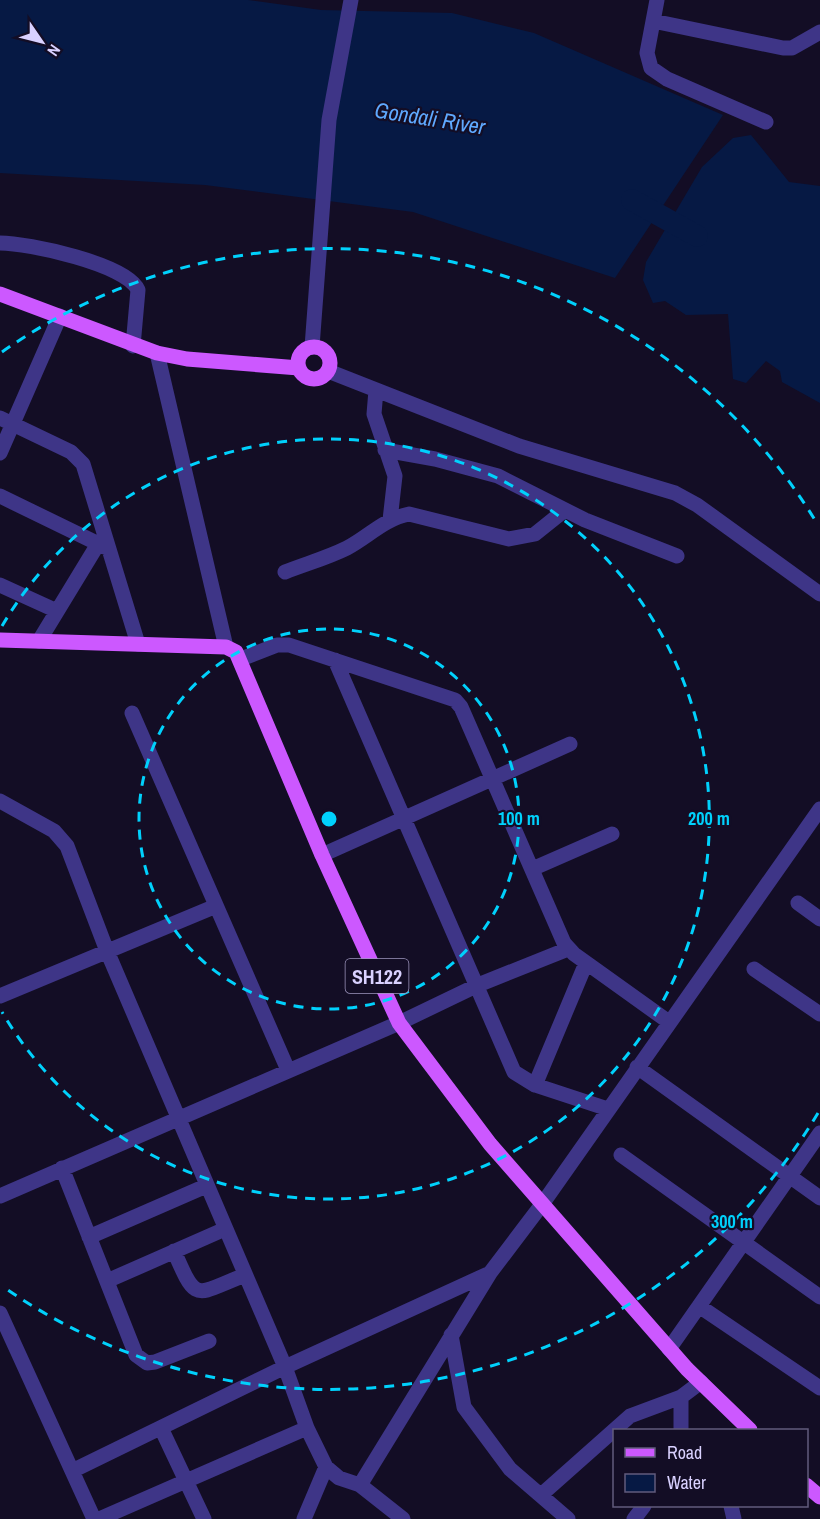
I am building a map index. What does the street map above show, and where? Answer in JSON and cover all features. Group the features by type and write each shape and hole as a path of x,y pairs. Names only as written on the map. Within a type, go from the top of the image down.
{"main road":[{"path":"0,294 134,346 187,359 299,368 310,379 320,378 328,371 329,357 323,349 312,347 303,352 299,368"},
{"path":"0,640 226,647"},
{"name":"SH122","path":"226,647 241,659 322,855 399,1023 490,1144 669,1349 748,1429"},
{"path":"808,1486 820,1497"}],"street":[{"path":"312,347 329,120 351,0"},
{"path":"657,0 647,53 651,68 667,79 766,122"},
{"path":"653,21 783,48 792,48 820,32"},
{"path":"0,243 23,243 78,257 130,279 138,290 134,346"},
{"path":"0,453 7,421 60,316"},
{"path":"157,353 226,647"},
{"path":"328,371 539,453 675,493 697,505 820,594"},
{"path":"376,390 374,414 395,476 390,520"},
{"path":"7,421 79,457 83,464 103,546 138,644"},
{"path":"385,450 435,459 498,476 565,510 677,556"},
{"path":"0,496 103,546"},
{"path":"285,572 347,548 390,520 409,514 509,539 535,534 565,510"},
{"path":"39,641 57,611 103,546"},
{"path":"0,585 57,611"},
{"path":"241,659 277,645 289,645 455,700 568,949 669,1022"},
{"path":"335,660 478,984 514,1072 535,1085 608,1109"},
{"path":"132,713 288,1070"},
{"path":"322,855 570,744"},
{"path":"0,801 62,838 107,951 285,1367 307,1428 326,1467 332,1474 360,1485 403,1519"},
{"path":"360,1485 490,1274 543,1203 820,809"},
{"path":"532,869 612,834"},
{"path":"798,903 820,919"},
{"path":"0,996 216,906"},
{"path":"0,1196 399,1023 478,984 568,949"},
{"path":"535,1085 586,963"},
{"path":"754,969 820,1014"},
{"path":"637,1067 820,1198"},
{"path":"669,1349 820,1133"},
{"path":"621,1155 820,1297"},
{"path":"62,1168 136,1355 140,1360 155,1362 209,1341"},
{"path":"89,1237 206,1185"},
{"path":"107,1281 225,1229"},
{"path":"174,1251 189,1285 195,1291 203,1292 245,1275"},
{"path":"72,1471 285,1367 490,1274"},
{"path":"699,1306 820,1388"},
{"path":"0,1313 94,1519"},
{"path":"451,1335 464,1407 503,1461 568,1519"},
{"path":"615,1429 630,1416 681,1397 701,1382"},
{"path":"681,1397 681,1429"},
{"path":"161,1428 204,1519"},
{"path":"99,1519 307,1428"},
{"path":"541,1495 613,1431"},
{"path":"304,1519 326,1467"},
{"path":"634,1519 643,1507"}],"water":[{"path":"0,0 248,0 321,10 452,13 534,33 723,115 615,278 413,212 205,185 0,173"},
{"path":"751,135 789,182 820,186 820,403 782,382 780,371 766,361 746,383 733,379 728,314 686,315 665,301 653,303 643,280 646,262 702,167 733,138"}],"waterway":[{"name":"Gondali River","path":"632,200 697,236"}]}
